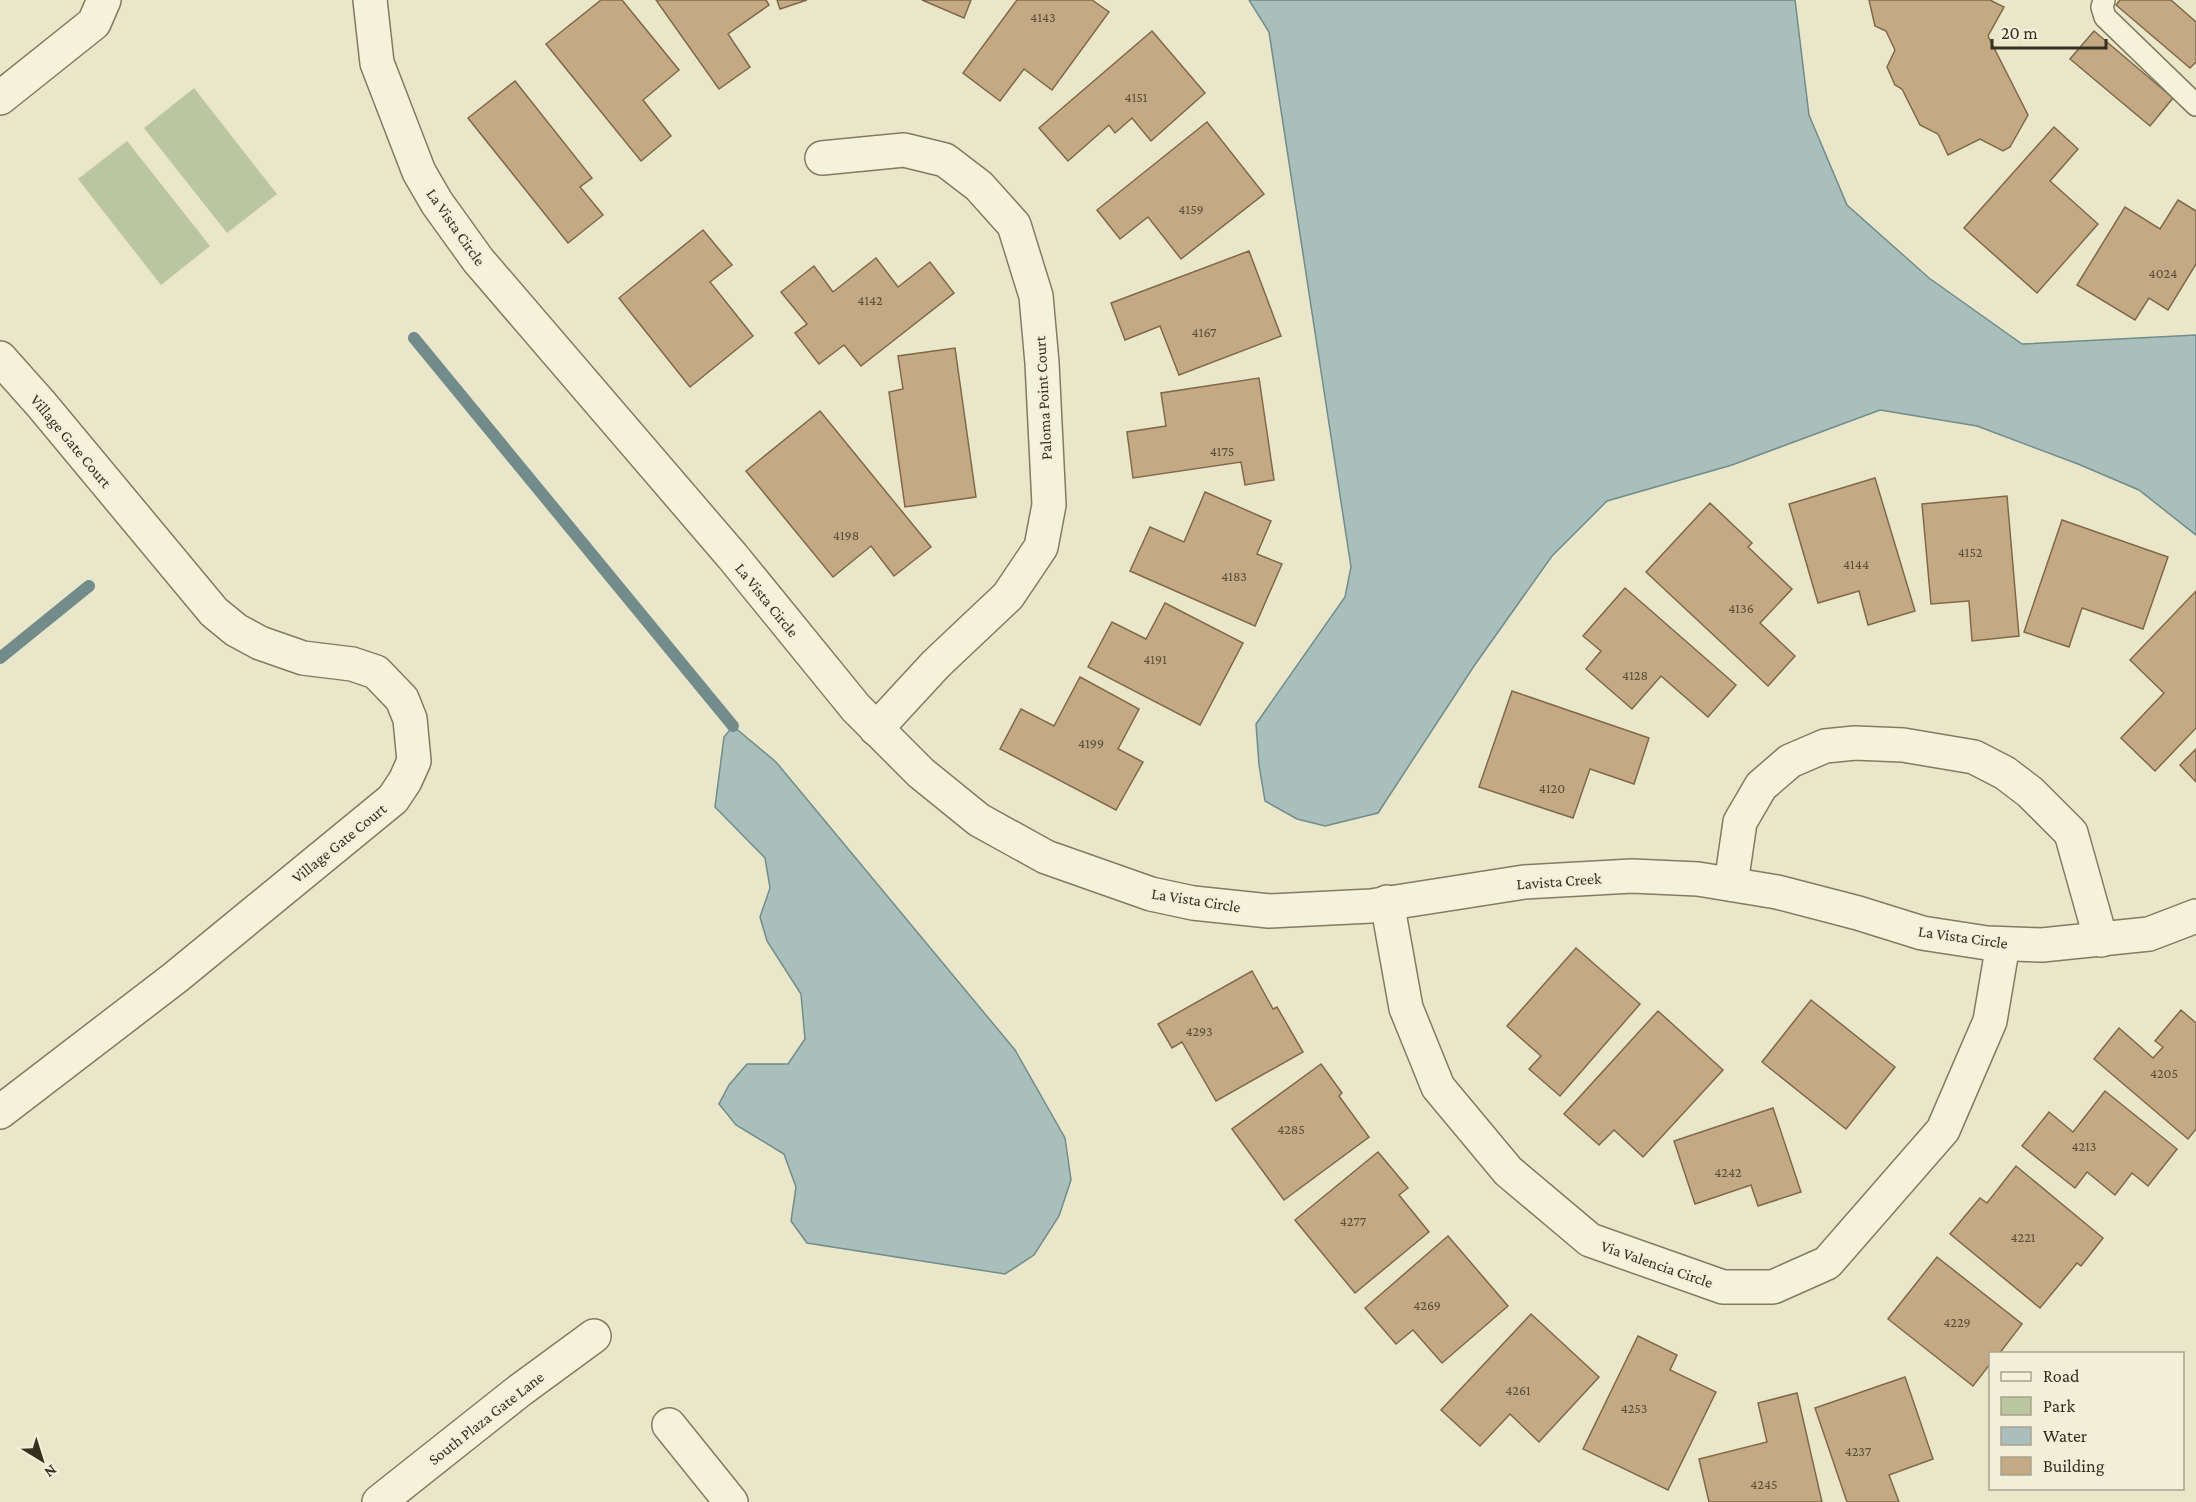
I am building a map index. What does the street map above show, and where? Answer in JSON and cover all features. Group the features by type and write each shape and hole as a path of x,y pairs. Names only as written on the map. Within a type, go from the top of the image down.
{"street":[{"path":"0,98 94,23 104,0"},
{"name":"La Vista Circle","path":"370,0 377,63 419,172 478,260 733,558 856,708 921,773 980,820 1046,857 1151,894 1193,903 1269,911 1371,906 1387,902"},
{"name":"Paloma Point Court","path":"822,158 904,150 945,160 979,186 1014,225 1036,296 1042,363 1049,505 1041,547 1008,596 936,664 876,729"},
{"name":"Village Gate Court","path":"0,358 214,612 236,630 260,644 303,658 351,664 376,672 402,699 410,719 414,761 393,799 176,977 0,1112"},
{"path":"1731,884 1740,822 1761,786 1790,761 1825,746 1855,743 1903,745 1974,757 2005,773 2030,792 2071,833 2101,939"},
{"name":"Lavista Creek","path":"1387,902 1524,882 1632,876 1698,879 1731,884"},
{"name":"La Vista Circle","path":"1731,884 1777,892 1858,913 1922,933 2003,944 2042,945 2150,934 2196,916"},
{"name":"Via Valencia Circle","path":"1387,902 1406,1008 1438,1087 1508,1170 1590,1240 1723,1287 1773,1287 1827,1263 1943,1130 1990,1022 2003,944"},
{"name":"South Plaza Gate Lane","path":"379,1502 519,1391 594,1336"},
{"path":"669,1425 731,1502"}],"lane":[{"path":"2104,0 2102,7 2105,17 2117,31 2196,105"}],"green space":[{"path":"194,88 277,194 227,233 144,128"},
{"path":"127,141 210,246 161,285 78,179"}],"water":[{"path":"1249,0 1795,0 1809,115 1847,205 1929,278 2022,344 2196,335 2196,535 2139,490 2078,464 1977,426 1880,410 1732,465 1607,501 1552,556 1474,666 1378,813 1325,826 1297,819 1265,801 1256,724 1345,597 1351,567 1269,32"},
{"path":"733,726 776,762 1015,1050 1065,1138 1071,1180 1059,1216 1034,1255 1005,1274 807,1243 791,1221 796,1187 784,1154 736,1125 719,1104 729,1085 747,1064 788,1064 805,1039 801,994 767,941 760,917 770,888 765,858 715,807 724,737"}],"building":[{"path":"601,0 622,0 679,70 643,100 671,136 641,161 546,44"},
{"path":"656,0 766,0 769,5 728,34 750,67 719,89"},
{"path":"777,0 807,0 780,9"},
{"path":"922,0 971,0 964,18"},
{"path":"1017,0 1092,0 1109,12 1052,90 1024,69 1000,101 963,73"},
{"path":"1869,0 1990,0 2004,7 1988,36 2028,115 2010,147 2003,151 1980,139 1948,155 1938,134 1920,125 1902,89 1895,85 1887,67 1895,50 1886,31 1875,26"},
{"path":"2120,0 2171,0 2196,22 2196,62 2190,68 2116,5"},
{"path":"1152,31 1205,93 1151,141 1132,118 1115,133 1109,125 1068,161 1039,128"},
{"path":"2094,31 2173,98 2150,126 2070,59"},
{"path":"515,81 592,178 580,187 603,215 568,243 468,118"},
{"path":"1207,122 1264,194 1181,259 1148,217 1120,239 1097,210"},
{"path":"2054,127 2078,149 2050,181 2098,224 2037,293 1964,228"},
{"path":"2178,200 2196,211 2196,264 2168,310 2149,298 2135,320 2077,285 2125,207 2160,229"},
{"path":"703,230 732,265 710,282 753,336 690,387 619,298"},
{"path":"1249,251 1281,336 1179,375 1160,326 1125,340 1111,303"},
{"path":"876,258 898,287 930,262 954,293 861,366 844,345 819,364 795,333 807,324 781,292 814,266 833,292"},
{"path":"955,348 976,497 905,507 889,392 903,389 898,356"},
{"path":"1259,378 1274,480 1245,485 1241,462 1133,478 1127,432 1166,426 1161,393"},
{"path":"820,411 931,547 894,576 871,546 833,577 746,471"},
{"path":"1875,478 1915,611 1868,625 1859,591 1818,603 1789,504"},
{"path":"1205,492 1271,521 1257,554 1282,564 1255,626 1130,571 1150,527 1184,542"},
{"path":"2007,496 2019,636 1972,641 1969,601 1931,604 1922,504"},
{"path":"1710,503 1752,543 1748,547 1792,589 1760,623 1795,656 1768,686 1646,572"},
{"path":"2062,520 2168,557 2143,629 2082,608 2069,647 2024,632"},
{"path":"1625,588 1736,685 1708,717 1661,676 1632,709 1586,669 1601,651 1583,636"},
{"path":"2196,591 2196,728 2155,771 2121,738 2164,693 2130,660"},
{"path":"1165,603 1243,643 1200,725 1088,667 1112,622 1146,639"},
{"path":"1080,677 1139,709 1118,749 1143,762 1116,810 1000,749 1021,709 1054,726"},
{"path":"1512,691 1649,738 1634,784 1590,769 1573,818 1479,787"},
{"path":"2196,749 2196,782 2180,765"},
{"path":"1576,948 1640,1004 1560,1096 1529,1069 1541,1056 1507,1026"},
{"path":"1252,971 1273,1009 1277,1007 1303,1052 1216,1101 1182,1042 1172,1048 1158,1024"},
{"path":"1811,1000 1895,1067 1846,1129 1762,1062"},
{"path":"2181,1010 2196,1023 2196,1129 2188,1139 2094,1059 2119,1028 2153,1058 2163,1047 2155,1041"},
{"path":"1658,1011 1723,1070 1643,1157 1614,1130 1599,1145 1564,1114"},
{"path":"1321,1064 1342,1093 1339,1096 1369,1137 1284,1200 1232,1129"},
{"path":"2105,1091 2177,1149 2148,1186 2132,1173 2115,1195 2087,1172 2075,1188 2022,1146 2049,1112 2073,1132"},
{"path":"1773,1108 1801,1192 1758,1206 1751,1185 1695,1204 1674,1141"},
{"path":"1378,1152 1408,1188 1399,1195 1429,1232 1355,1293 1295,1220"},
{"path":"2016,1166 2103,1238 2081,1266 2077,1263 2040,1308 1950,1234 1980,1198 1987,1203"},
{"path":"1448,1236 1508,1306 1442,1363 1413,1330 1396,1344 1365,1308"},
{"path":"1937,1257 2022,1324 2001,1352 1989,1352 1989,1365 1973,1386 1888,1319"},
{"path":"1531,1314 1599,1377 1539,1442 1510,1414 1480,1446 1441,1410"},
{"path":"1638,1336 1677,1355 1670,1370 1716,1392 1668,1490 1583,1449"},
{"path":"1905,1377 1933,1459 1889,1475 1899,1502 1847,1502 1815,1408"},
{"path":"1797,1393 1822,1502 1709,1502 1699,1459 1767,1442 1758,1403"}],"waterway":[{"path":"414,338 733,726"},
{"path":"0,658 89,586"}]}
